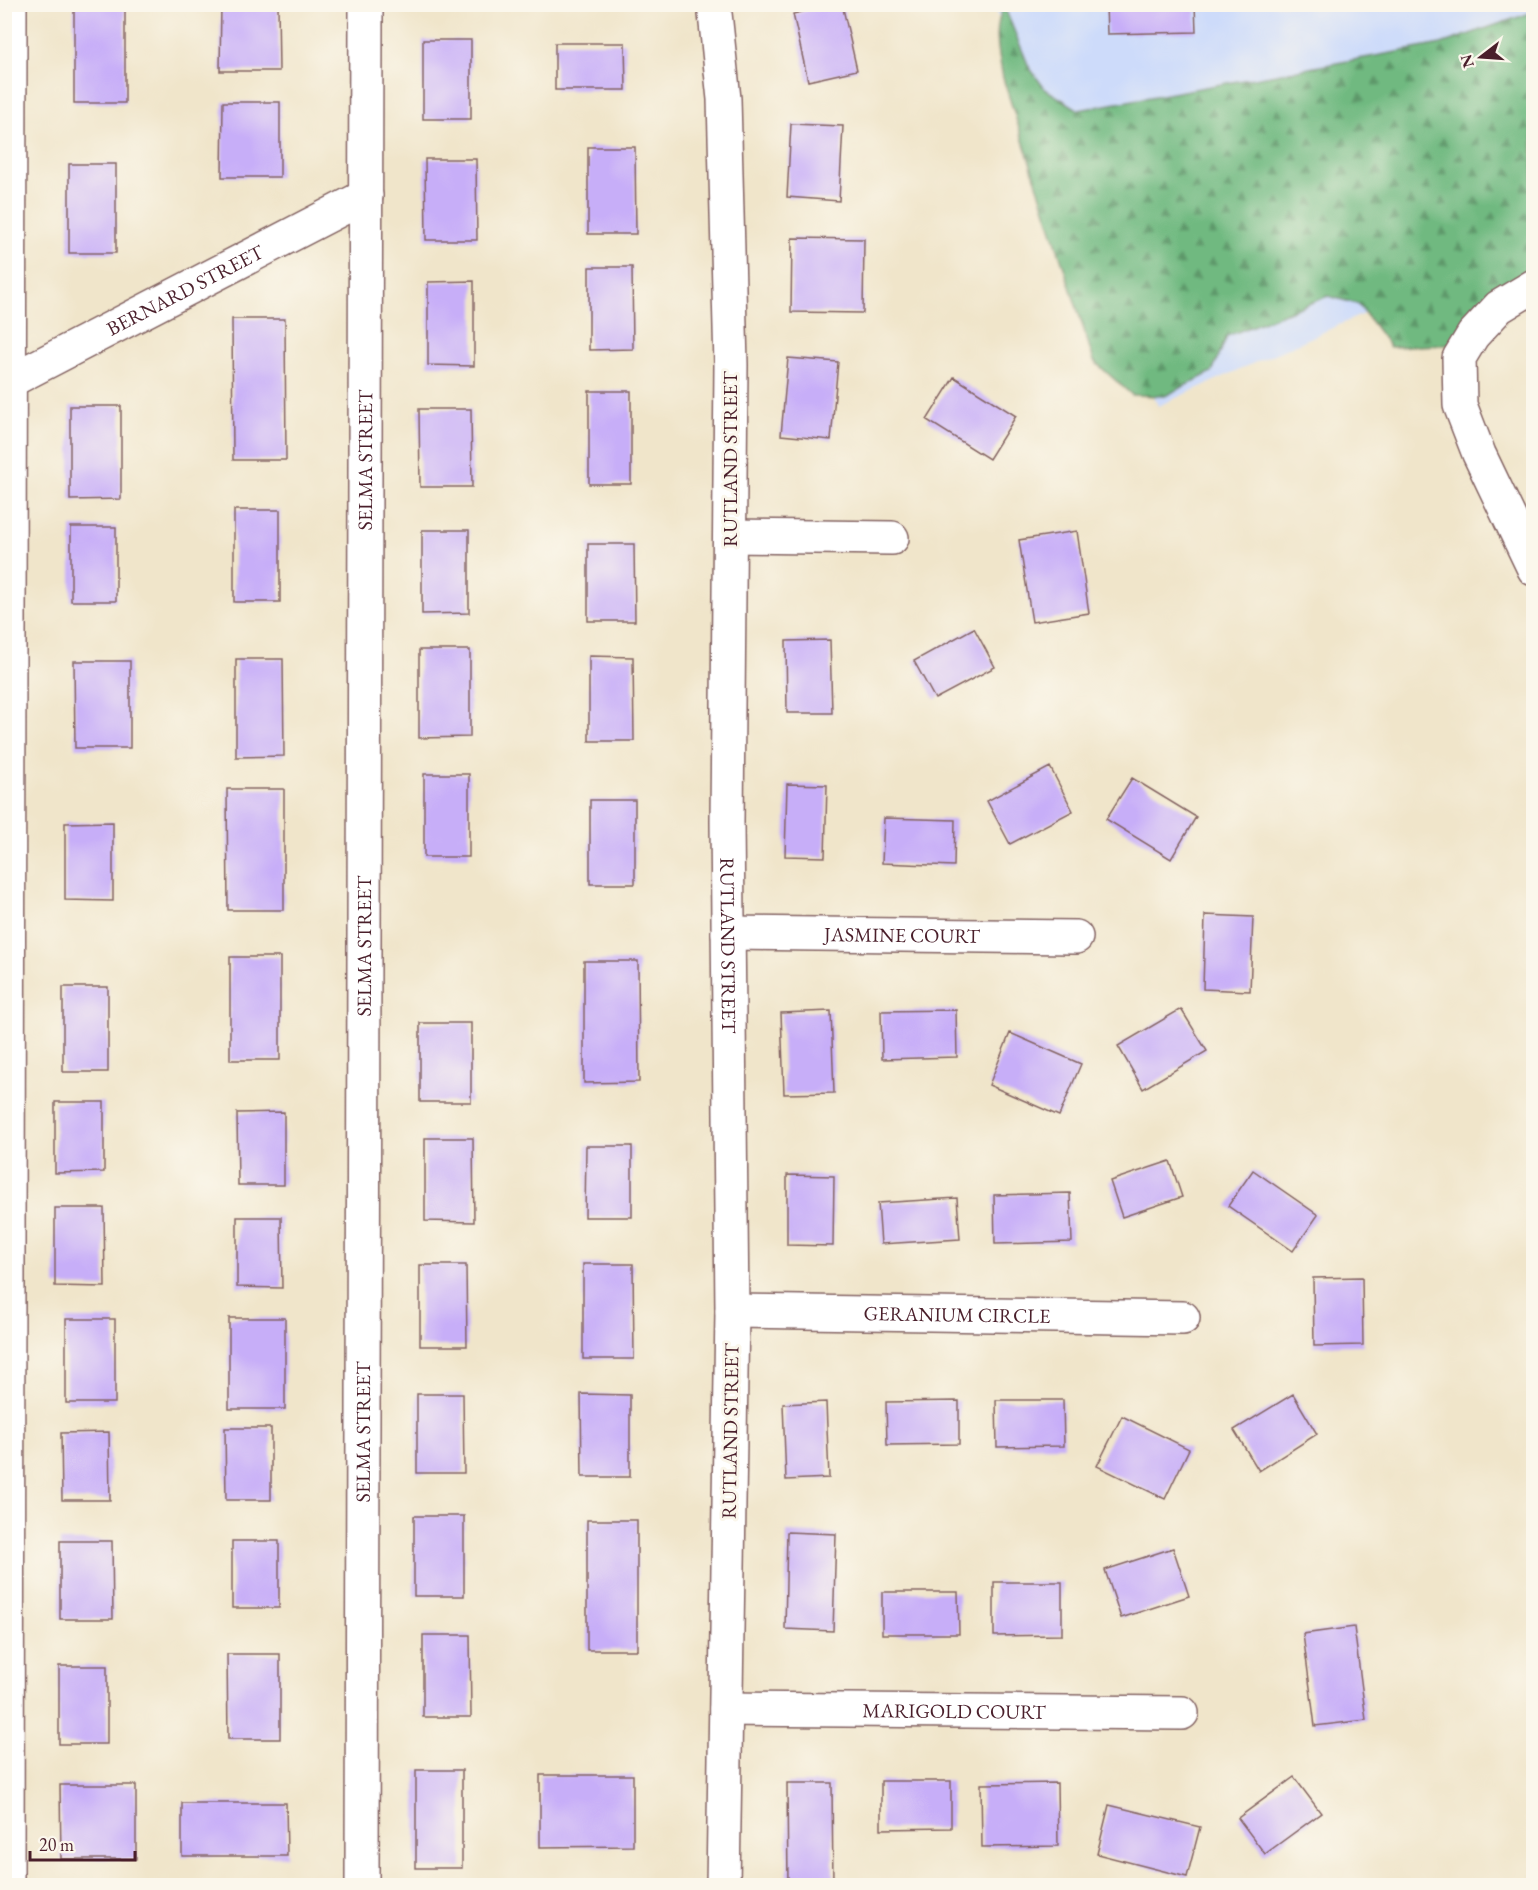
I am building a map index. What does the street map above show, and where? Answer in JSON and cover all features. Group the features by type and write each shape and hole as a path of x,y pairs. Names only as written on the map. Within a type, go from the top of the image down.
{"street":[{"path":"7,1886 7,382 10,4"},
{"name":"SELMA STREET","path":"362,1886 366,4"},
{"name":"RUTLAND STREET","path":"714,4 724,99 731,365 727,822 732,1311 723,1886"},
{"name":"BERNARD STREET","path":"7,382 366,196"},
{"path":"1533,286 1499,307 1473,335 1459,358 1460,405 1479,454 1533,569"},
{"path":"730,536 892,538"},
{"name":"JASMINE COURT","path":"728,933 1076,937"},
{"name":"GERANIUM CIRCLE","path":"732,1311 1183,1318"},
{"name":"MARIGOLD COURT","path":"726,1709 1182,1713"}],"shaded area":[{"path":"994,5 1533,5 1533,238 1158,406"}],"green space":[{"path":"1004,6 1029,67 1045,89 1079,110 1441,44 1533,12 1533,282 1466,344 1390,347 1358,304 1328,296 1227,336 1212,372 1165,396 1132,395 1094,361 1003,78 997,32"}],"building":[{"path":"74,4 125,4 125,103 74,103"},
{"path":"221,4 278,4 279,71 220,71"},
{"path":"842,4 857,70 808,81 793,14"},
{"path":"1106,4 1195,4 1196,32 1107,34"},
{"path":"423,40 471,40 471,119 423,119"},
{"path":"555,43 625,43 626,90 555,90"},
{"path":"223,102 280,102 280,177 222,177"},
{"path":"791,124 843,126 839,201 787,197"},
{"path":"588,147 635,147 636,234 588,234"},
{"path":"425,159 476,159 477,240 426,240"},
{"path":"69,164 116,164 116,253 69,253"},
{"path":"792,238 864,239 863,313 791,312"},
{"path":"589,267 632,267 633,349 589,350"},
{"path":"474,281 474,366 428,365 428,282"},
{"path":"232,319 285,319 286,460 233,460"},
{"path":"788,358 838,362 831,440 781,435"},
{"path":"954,377 1016,416 989,459 927,420"},
{"path":"589,391 631,391 631,484 589,484"},
{"path":"70,406 121,406 121,499 70,500"},
{"path":"419,409 471,409 472,487 420,487"},
{"path":"234,510 280,510 280,602 234,602"},
{"path":"71,527 116,527 116,601 71,601"},
{"path":"422,530 469,530 469,613 422,614"},
{"path":"1077,531 1089,613 1032,622 1019,540"},
{"path":"588,544 634,544 635,621 588,621"},
{"path":"974,628 995,667 935,699 914,661"},
{"path":"830,640 832,713 787,713 786,641"},
{"path":"419,650 470,650 470,737 419,738"},
{"path":"589,656 633,657 634,741 589,741"},
{"path":"236,659 283,659 284,756 236,757"},
{"path":"74,661 130,661 130,748 75,748"},
{"path":"1050,767 1073,811 1010,844 987,801"},
{"path":"424,774 469,774 469,857 424,857"},
{"path":"1132,778 1196,817 1171,859 1106,819"},
{"path":"787,784 827,785 825,857 785,856"},
{"path":"227,789 284,789 284,910 228,910"},
{"path":"590,800 635,800 635,884 590,884"},
{"path":"884,818 955,820 954,866 882,863"},
{"path":"113,822 113,901 65,900 65,823"},
{"path":"1205,915 1253,917 1250,991 1203,989"},
{"path":"230,957 280,957 280,1060 230,1060"},
{"path":"584,961 638,961 639,1082 584,1083"},
{"path":"63,987 108,987 108,1072 63,1072"},
{"path":"1181,1009 1207,1051 1143,1089 1118,1046"},
{"path":"956,1010 957,1057 882,1059 881,1011"},
{"path":"831,1011 834,1093 784,1094 781,1013"},
{"path":"420,1023 471,1023 471,1102 420,1102"},
{"path":"1010,1033 1081,1064 1059,1116 989,1085"},
{"path":"55,1102 104,1102 104,1172 55,1173"},
{"path":"284,1112 284,1185 238,1185 237,1113"},
{"path":"425,1138 473,1138 474,1222 425,1221"},
{"path":"586,1146 632,1146 632,1217 585,1217"},
{"path":"1170,1161 1182,1197 1122,1217 1110,1181"},
{"path":"1253,1170 1318,1215 1293,1251 1228,1206"},
{"path":"787,1175 834,1176 833,1246 787,1245"},
{"path":"1070,1193 1072,1242 995,1244 994,1195"},
{"path":"957,1198 960,1239 881,1244 878,1203"},
{"path":"55,1208 104,1208 105,1287 55,1286"},
{"path":"237,1217 281,1217 282,1288 237,1287"},
{"path":"583,1264 633,1264 634,1359 583,1359"},
{"path":"420,1265 466,1265 467,1346 420,1346"},
{"path":"1362,1277 1363,1345 1314,1346 1313,1278"},
{"path":"229,1318 285,1318 285,1409 229,1409"},
{"path":"66,1319 115,1319 115,1403 66,1403"},
{"path":"417,1394 463,1394 464,1473 417,1473"},
{"path":"581,1394 630,1395 630,1477 582,1477"},
{"path":"1293,1394 1317,1434 1259,1471 1234,1430"},
{"path":"996,1400 1063,1400 1064,1446 997,1447"},
{"path":"959,1401 959,1444 887,1445 886,1402"},
{"path":"826,1402 829,1478 786,1480 783,1404"},
{"path":"1122,1416 1189,1449 1165,1499 1097,1466"},
{"path":"225,1428 271,1428 271,1500 226,1500"},
{"path":"109,1432 110,1500 62,1500 61,1433"},
{"path":"414,1516 464,1516 464,1596 414,1596"},
{"path":"587,1520 637,1520 637,1650 587,1650"},
{"path":"787,1532 836,1534 833,1631 785,1629"},
{"path":"60,1541 112,1541 113,1619 60,1619"},
{"path":"232,1541 279,1541 279,1608 232,1608"},
{"path":"1173,1548 1189,1596 1121,1618 1105,1570"},
{"path":"994,1582 1062,1582 1062,1635 994,1636"},
{"path":"882,1592 958,1592 959,1634 882,1634"},
{"path":"1354,1627 1366,1720 1315,1726 1303,1634"},
{"path":"423,1635 470,1635 471,1717 423,1717"},
{"path":"227,1654 280,1654 280,1739 228,1739"},
{"path":"59,1666 107,1666 107,1744 59,1744"},
{"path":"416,1770 462,1770 462,1868 416,1868"},
{"path":"540,1775 633,1775 633,1846 540,1847"},
{"path":"1294,1777 1321,1813 1265,1854 1238,1818"},
{"path":"881,1781 951,1781 951,1828 881,1829"},
{"path":"787,1783 832,1783 833,1886 788,1886"},
{"path":"1057,1783 1058,1846 982,1847 981,1784"},
{"path":"60,1785 136,1785 136,1859 61,1859"},
{"path":"182,1803 286,1803 287,1856 182,1856"},
{"path":"1109,1805 1200,1827 1187,1877 1097,1854"}]}
